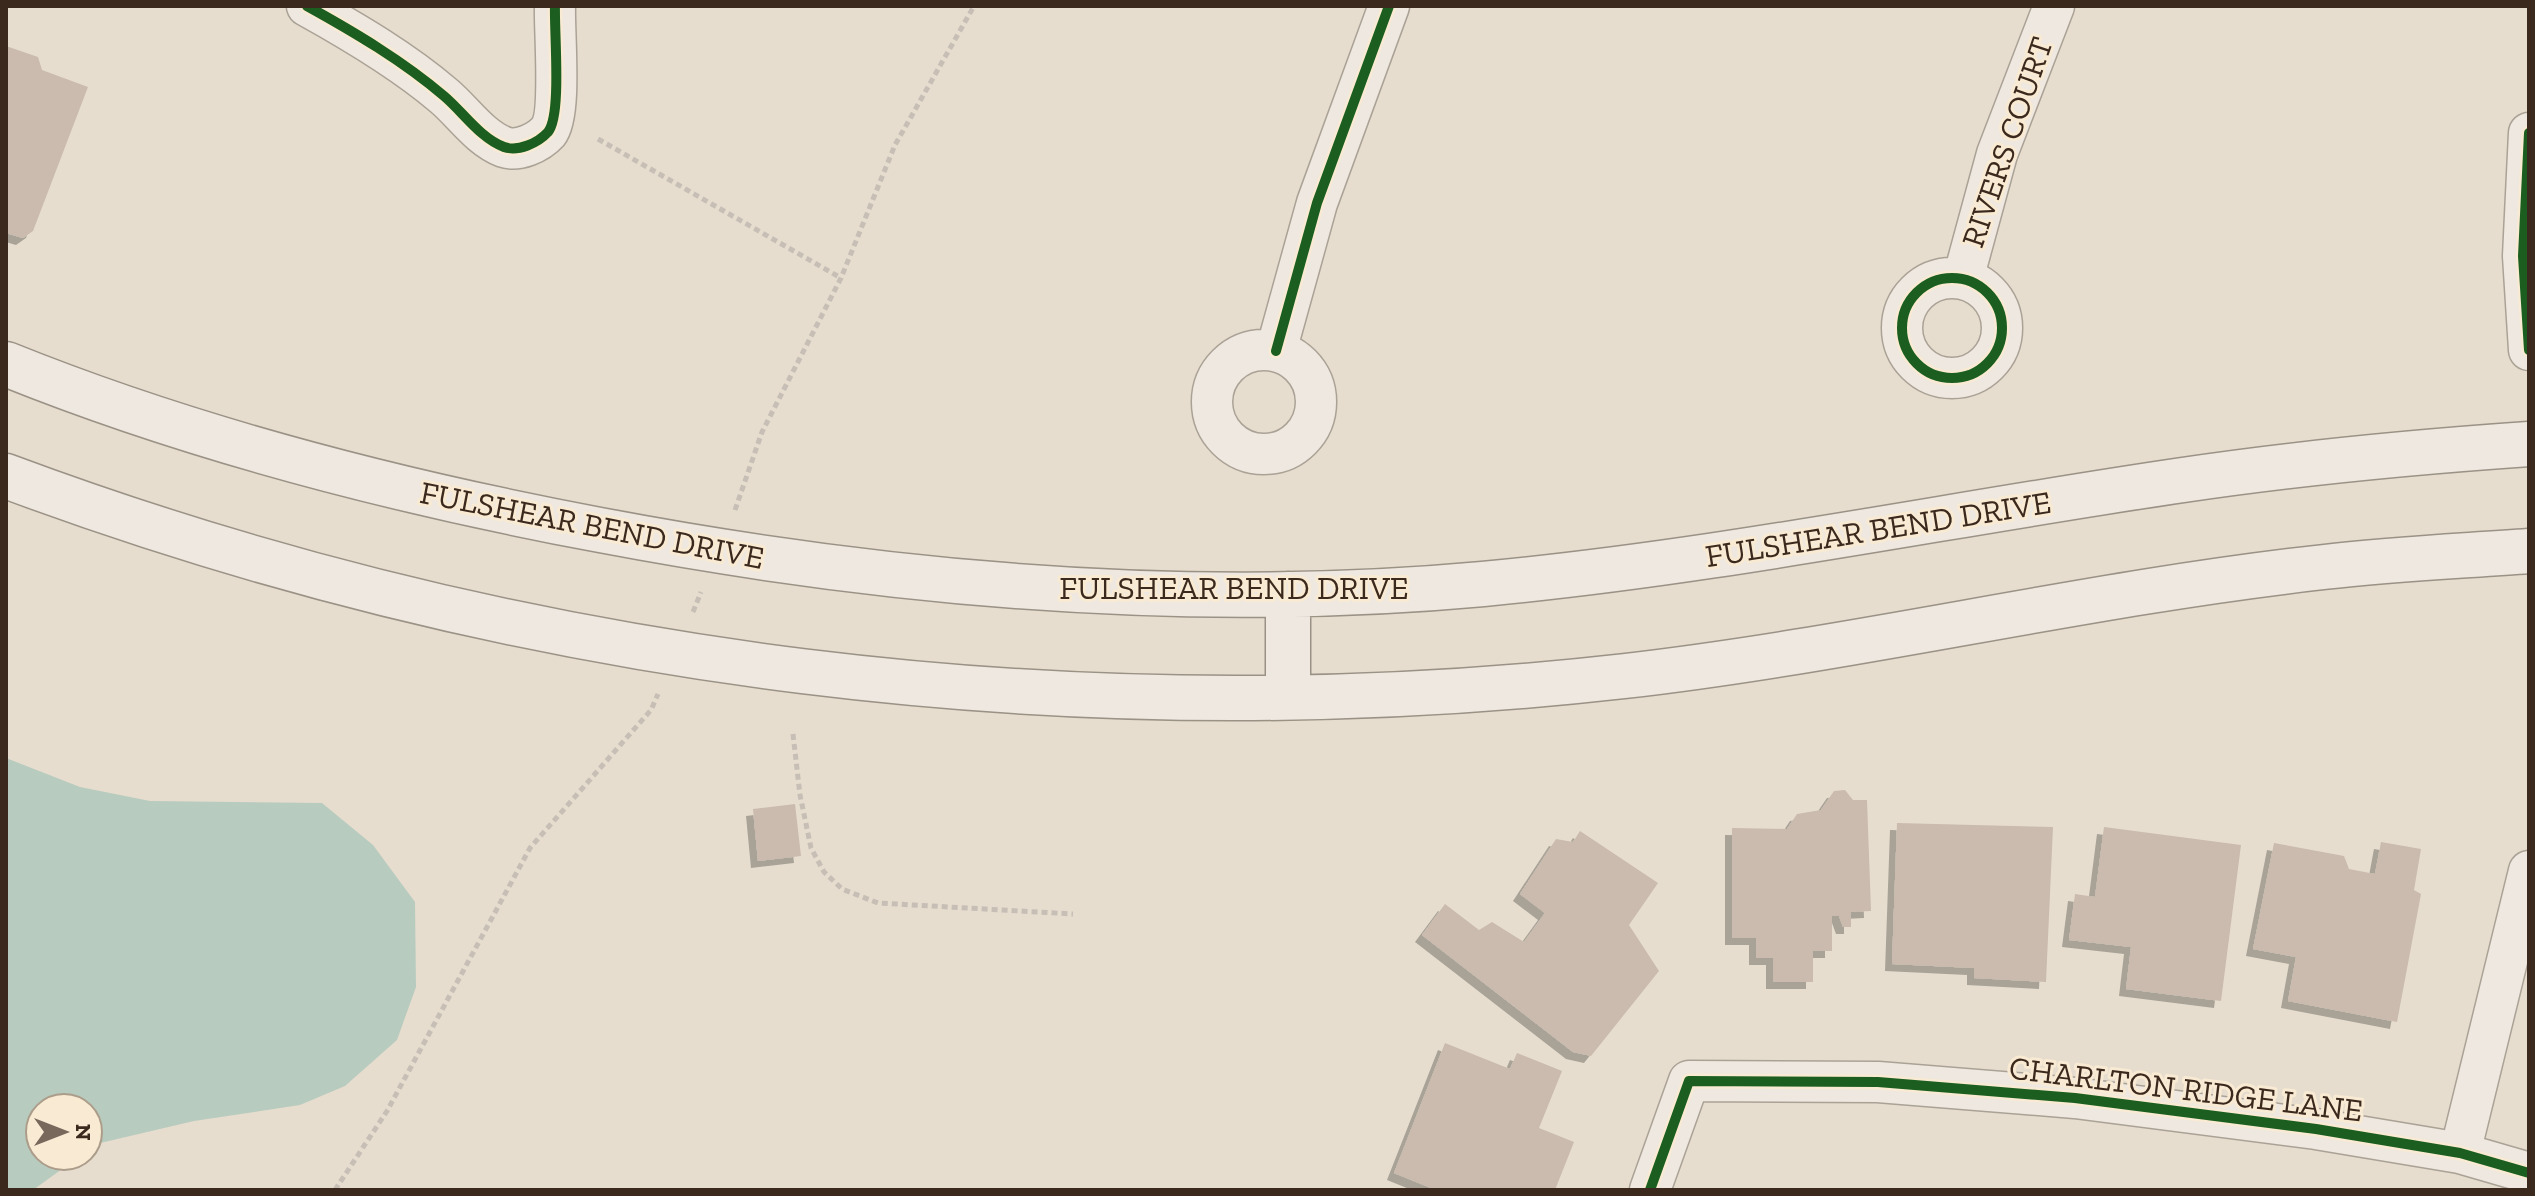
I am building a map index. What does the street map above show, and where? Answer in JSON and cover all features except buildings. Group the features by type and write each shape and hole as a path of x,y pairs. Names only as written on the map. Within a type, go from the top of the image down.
{"main road":[{"name":"FULSHEAR BEND DRIVE","path":"6,364 133,411 357,478 515,514 702,550 953,582 1065,589 1288,594 1478,584 1739,553 2186,480 2398,453 2529,444"},
{"path":"6,476 261,562 570,636 798,672 906,685 1070,694 1288,697 1464,690 1636,674 1817,649 2114,597 2310,568 2529,551"},
{"path":"1288,594 1288,697"}],"street":[{"path":"307,6 359,36 431,87 481,133 506,148 529,146 549,131 557,106 555,6"},
{"path":"1276,351 1317,203 1389,6"},
{"name":"RIVERS COURT","path":"1963,279 1997,154 2054,6"},
{"path":"2529,133 2523,256 2529,350"},
{"path":"2460,1153 2529,871"},
{"name":"CHARLTON RIDGE LANE","path":"1650,1190 1689,1081 1878,1082 2075,1098 2316,1129 2460,1153 2529,1173"}],"path":[{"path":"733,517 762,432 841,278 895,145 974,6"},
{"path":"598,139 841,278"},
{"path":"691,616 702,590"},
{"path":"335,1190 387,1111 530,848 651,710 661,689"},
{"path":"793,734 800,795 811,848 824,872 842,889 878,903 1073,914"}],"shaded area":[{"path":"6,758 80,787 150,801 322,803 373,845 415,902 416,987 397,1040 345,1086 300,1105 194,1121 104,1142 104,1092 24,1092 24,1172 58,1172 33,1190 6,1190"}],"cycle path":[{"path":"307,6 412,71 487,137 510,148 528,146 539,140 552,123 556,92 555,6"},
{"path":"1276,351 1317,203 1389,6"},
{"path":"2529,133 2523,256 2529,350"},
{"path":"1952,278 1980,286 1994,300 2002,328 1994,356 1980,370 1952,378 1924,370 1910,356 1902,328 1910,300 1924,286 1952,278"},
{"path":"1650,1190 1689,1081 1878,1082 2075,1098 2316,1129 2460,1153 2529,1173"}]}
